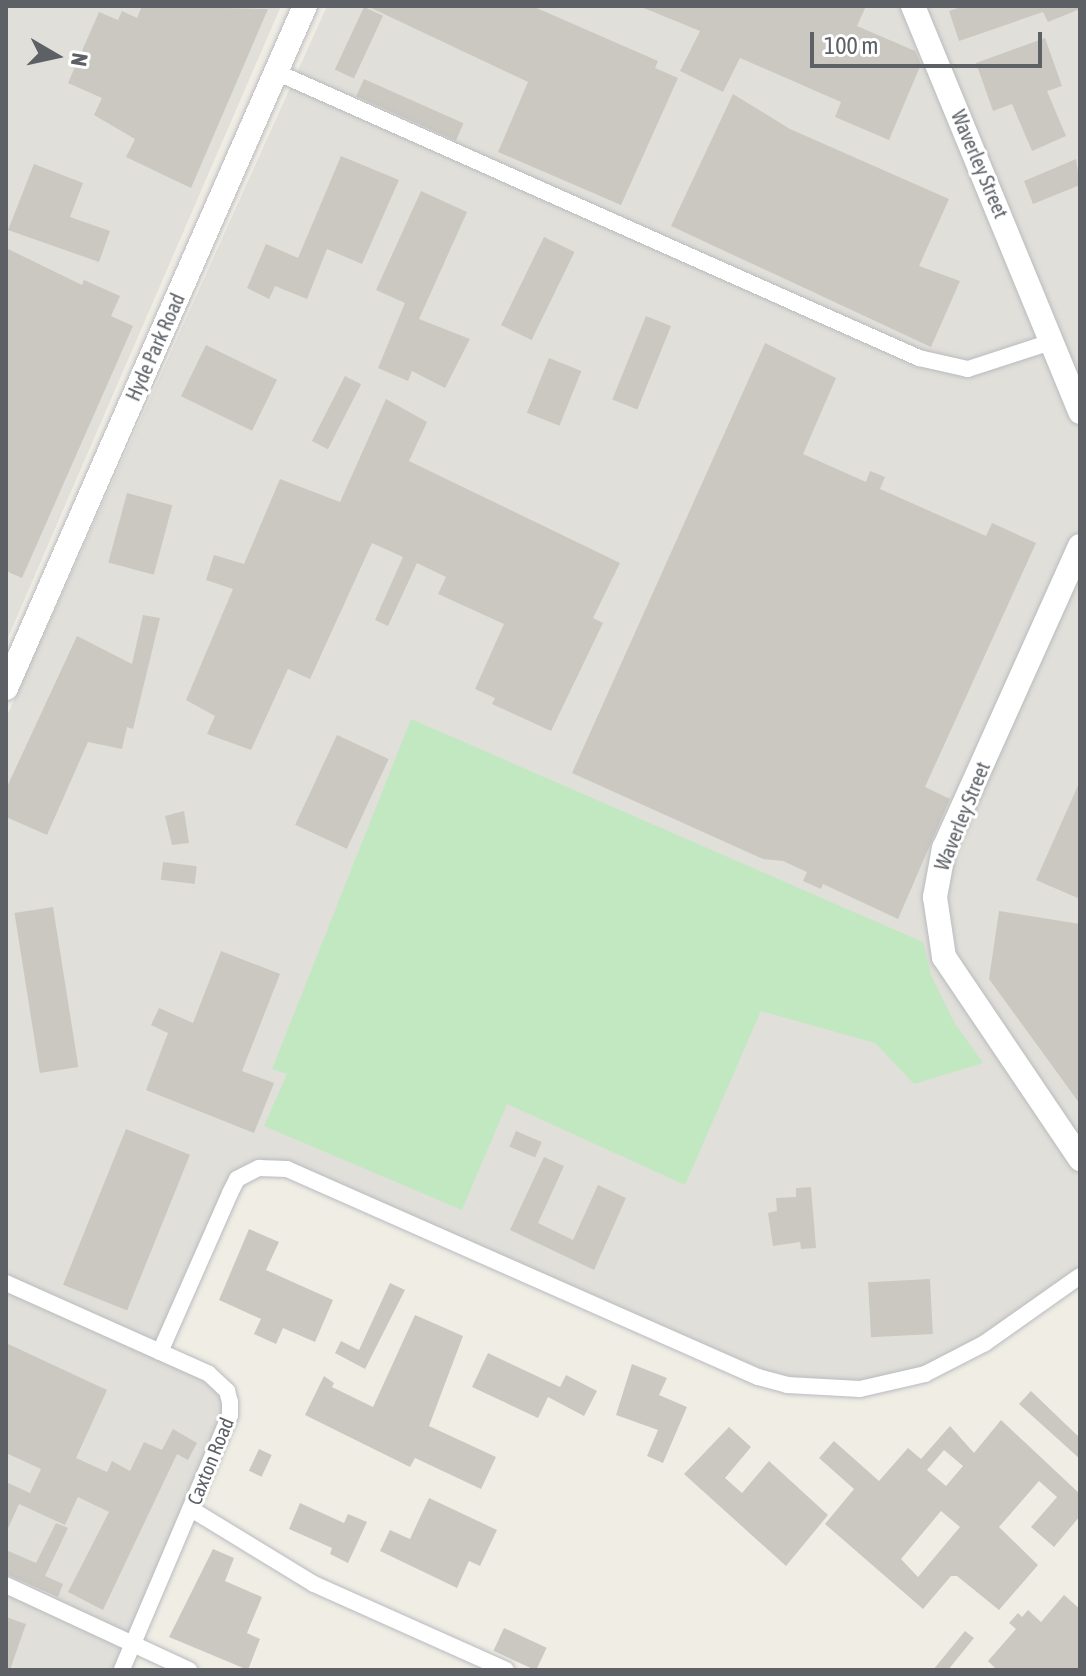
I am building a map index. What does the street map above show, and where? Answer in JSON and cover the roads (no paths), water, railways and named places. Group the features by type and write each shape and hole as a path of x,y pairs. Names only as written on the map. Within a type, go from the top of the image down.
{"street":[{"name":"Hyde Park Road","path":"6,688 305,6"},
{"name":"Waverley Street","path":"913,6 1054,341 1080,412"},
{"path":"276,72 919,358 968,369 1054,341"},
{"name":"Waverley Street","path":"1080,546 944,848 935,897 944,957 1080,1159"},
{"path":"160,1352 237,1179 259,1168 287,1169 758,1377 787,1385 860,1389 925,1374 985,1343 1080,1276"},
{"name":"Caxton Road","path":"6,1283 218,1380 230,1402 230,1415 122,1670"},
{"path":"191,1509 314,1584 506,1670"},
{"path":"6,1585 189,1670"}]}
